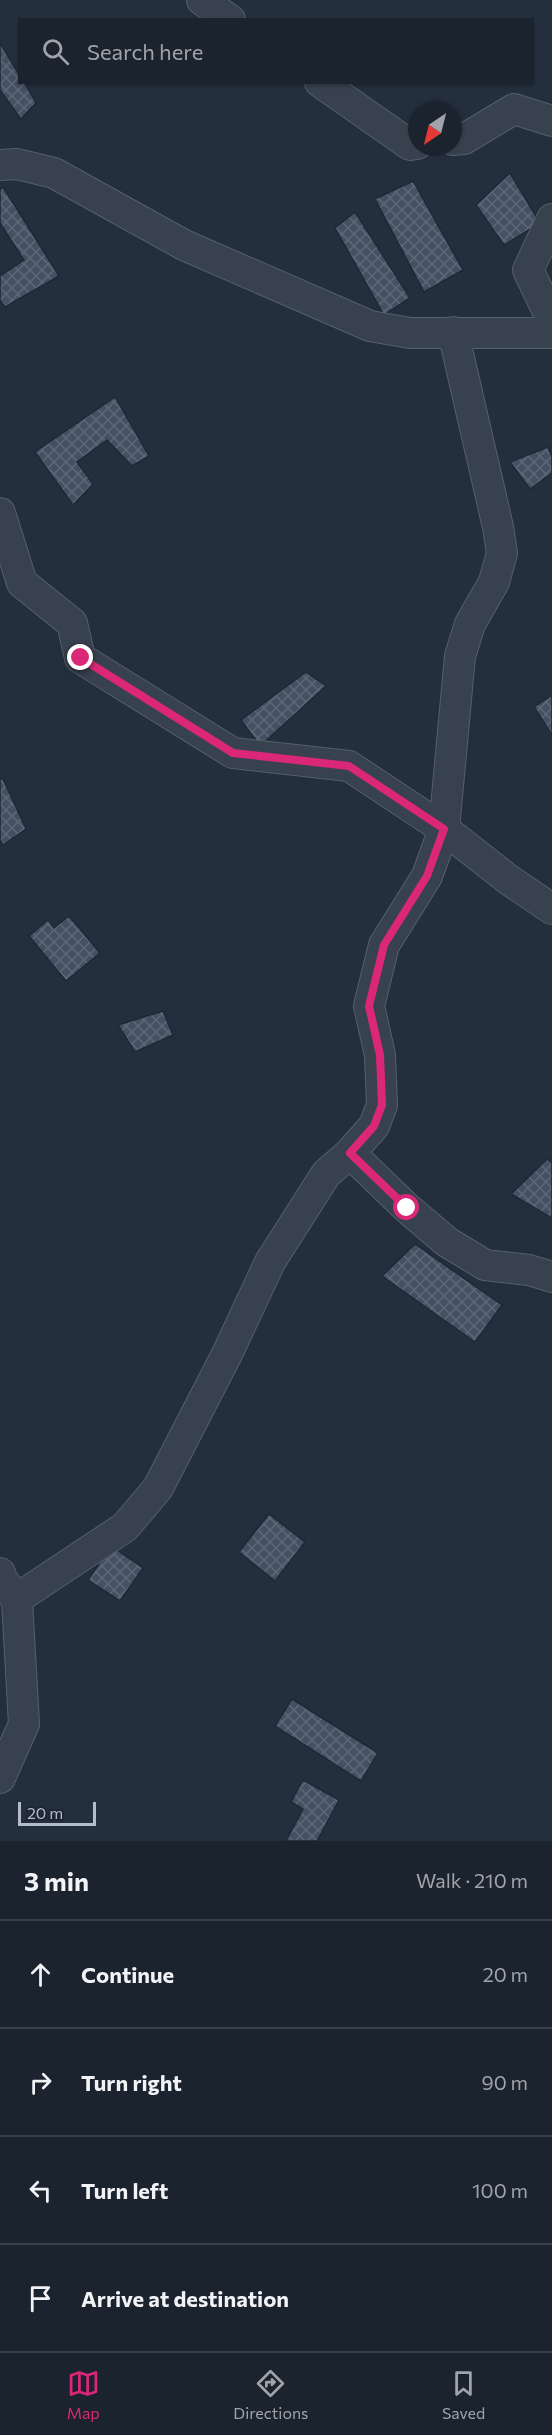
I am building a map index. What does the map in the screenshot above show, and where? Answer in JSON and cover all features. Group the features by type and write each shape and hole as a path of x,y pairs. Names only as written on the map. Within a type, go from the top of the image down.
{"street":[{"path":"323,84 408,144"},
{"path":"462,139 514,109 552,121"},
{"path":"0,165 17,164 54,173 184,245 370,326 410,333 552,333"},
{"path":"552,219 528,270 552,320"},
{"path":"17,1601 24,1594 125,1527 158,1488 228,1352 270,1262 326,1174 350,1153 374,1126 382,1105 380,1055 369,1006 384,945 427,876 444,829 460,656 470,624 494,582 502,553 453,332"},
{"path":"0,513 22,583 72,623 81,658 233,753 349,766 444,829 509,880 552,909"},
{"path":"350,1153 407,1208 447,1242 485,1265 529,1270 552,1277"},
{"path":"0,1574 17,1601 24,1724 0,1778"}],"building":[{"path":"0,43 18,73 18,84 25,84 36,103 21,119 0,90"},
{"path":"510,173 540,223 504,245 476,205"},
{"path":"413,181 463,270 424,292 375,199"},
{"path":"3,187 59,276 5,307 0,300 0,276 24,260 0,223 0,190"},
{"path":"355,212 410,298 384,315 335,228"},
{"path":"115,397 149,456 132,466 107,440 77,462 93,484 73,505 35,452"},
{"path":"548,447 552,457 552,473 530,489 510,462"},
{"path":"306,672 326,686 260,746 241,720"},
{"path":"552,695 552,735 534,707"},
{"path":"0,779 3,779 26,829 3,845 0,840"},
{"path":"69,916 100,953 66,981 29,936 48,920 54,928"},
{"path":"163,1011 173,1035 135,1052 118,1025"},
{"path":"547,1159 552,1163 552,1218 511,1194"},
{"path":"415,1244 502,1305 475,1342 382,1276"},
{"path":"269,1514 305,1542 275,1581 239,1552"},
{"path":"111,1546 143,1568 120,1601 88,1580"},
{"path":"292,1699 378,1753 361,1781 275,1726"},
{"path":"303,1780 339,1800 317,1841 286,1841 303,1809 291,1802"}],"route":[{"path":"81,658 233,753 349,766 444,829 427,876 384,945 369,1006 380,1055 382,1105 374,1126 350,1153 407,1208"}]}
